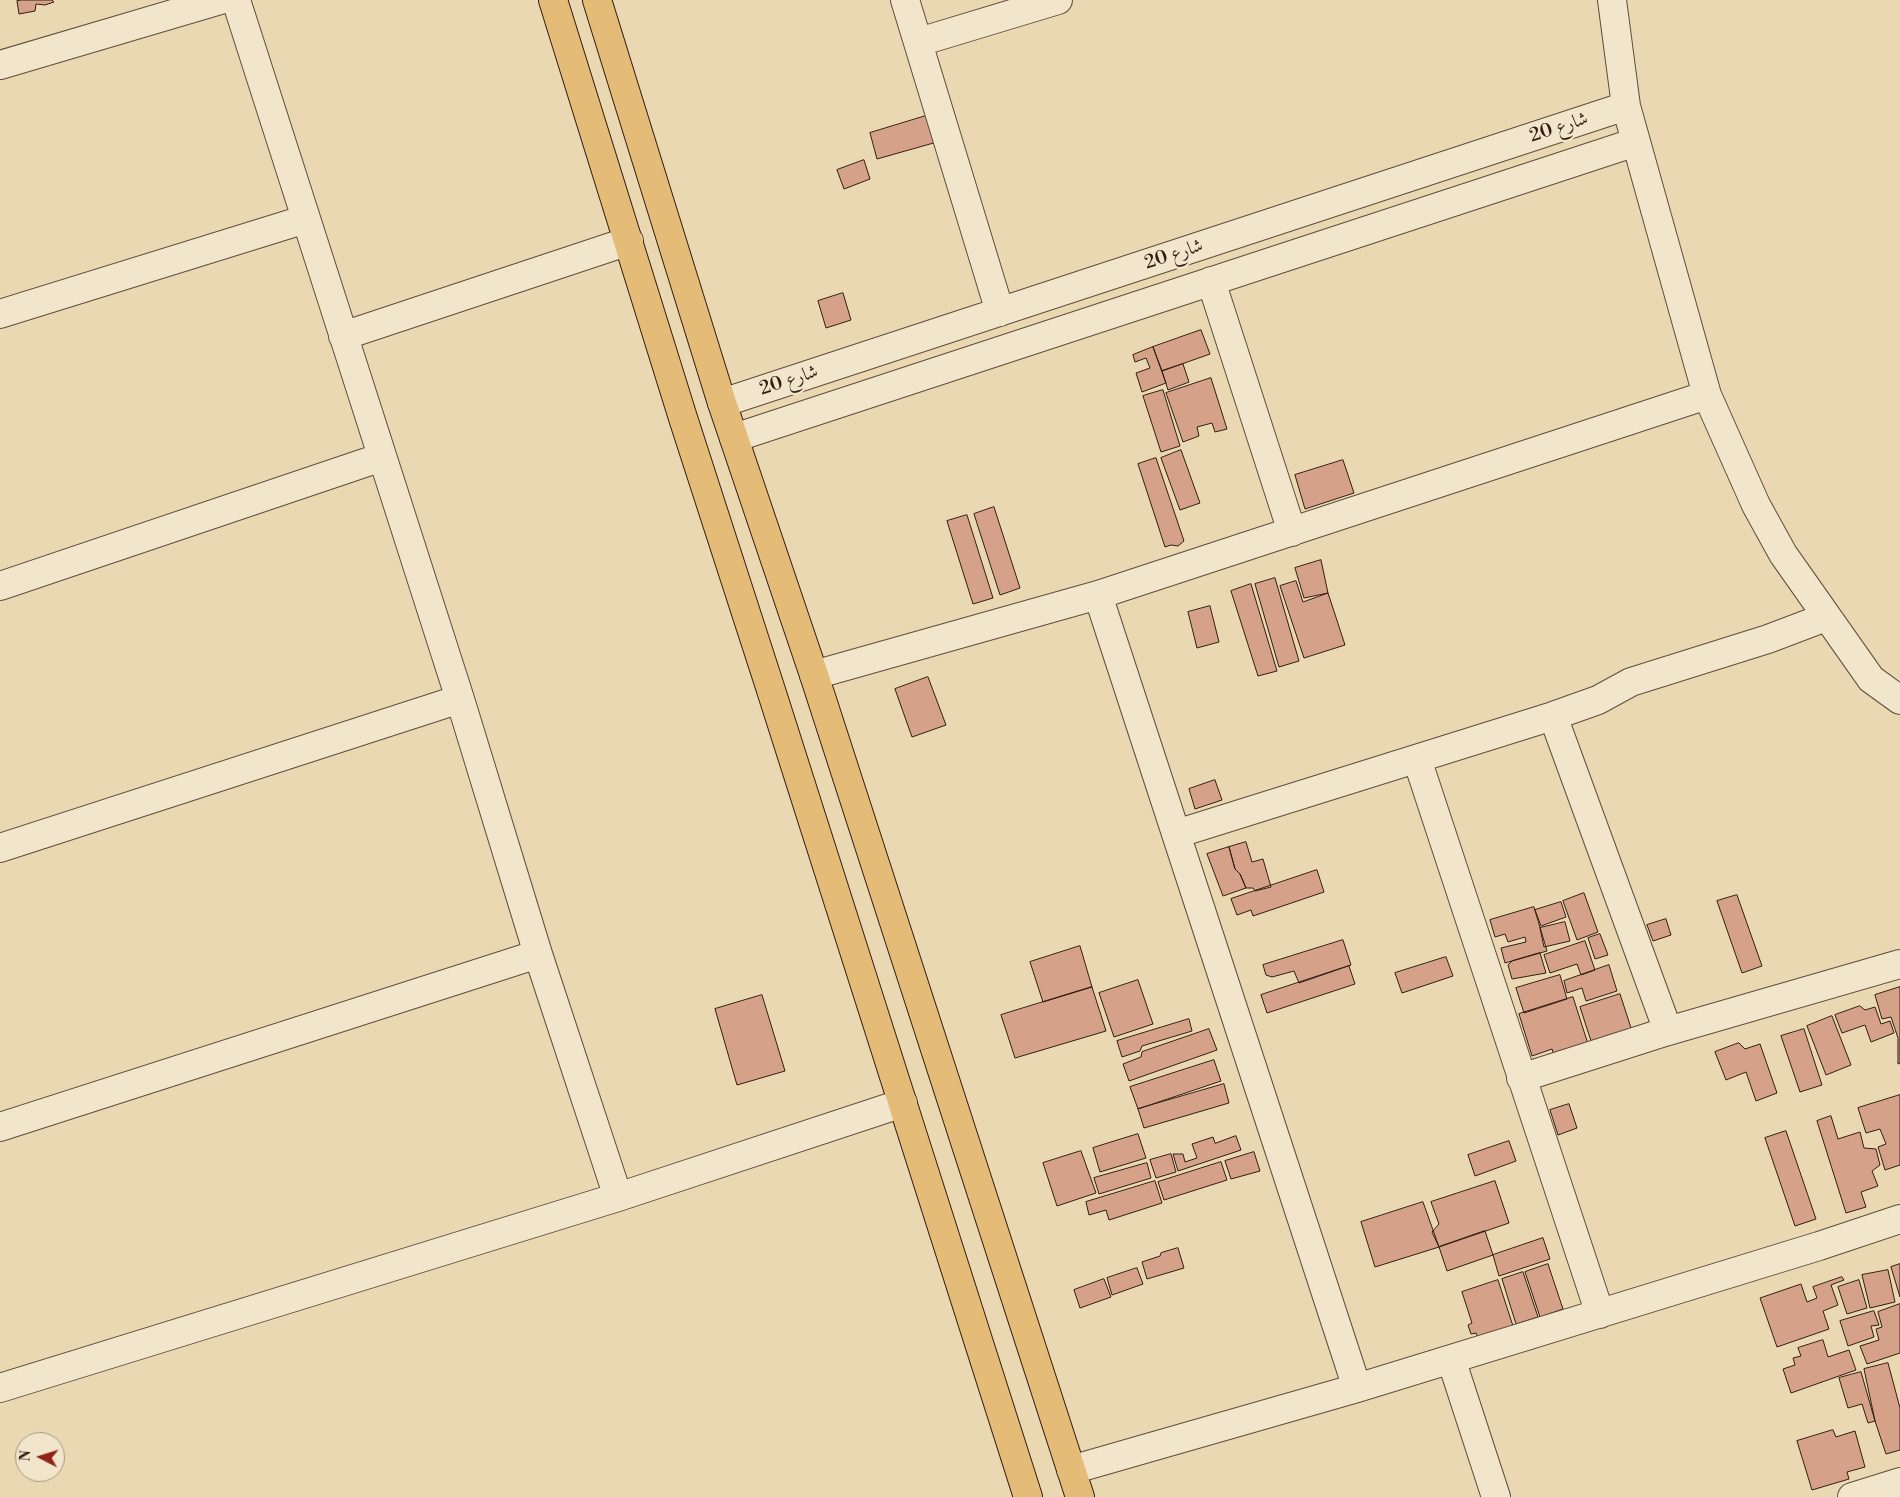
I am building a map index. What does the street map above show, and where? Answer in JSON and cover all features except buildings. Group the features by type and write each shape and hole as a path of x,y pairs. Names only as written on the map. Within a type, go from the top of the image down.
{"main road":[{"path":"553,0 683,418 1028,1497"},
{"path":"597,0 722,403 814,675 1080,1497"}],"street":[{"path":"0,65 220,0"},
{"path":"236,0 460,699 538,954 618,1197"},
{"path":"905,0 1000,312"},
{"path":"919,42 1058,0"},
{"path":"1612,0 1626,106 1707,395 1756,505 1783,554 1871,679 1900,700"},
{"name":"شارع 20","path":"722,403 1626,106"},
{"name":"شارع 20","path":"734,438 1636,142"},
{"path":"0,314 306,219"},
{"path":"343,336 629,241"},
{"path":"1212,281 1292,532"},
{"path":"814,675 1098,595 1707,395"},
{"path":"0,586 382,457"},
{"path":"1098,595 1357,1388"},
{"path":"1176,834 1553,716 1598,700 1631,682 1760,641 1826,617"},
{"path":"0,848 460,699"},
{"path":"1553,716 1668,1031"},
{"path":"1417,759 1600,1314"},
{"path":"0,1127 538,954"},
{"path":"1521,1078 1668,1031 1900,964"},
{"path":"0,1388 618,1197 903,1103"},
{"path":"1071,1470 1357,1388 1819,1246 1900,1218"},
{"path":"1452,1359 1496,1497"},
{"path":"1852,1497 1900,1482"}]}
